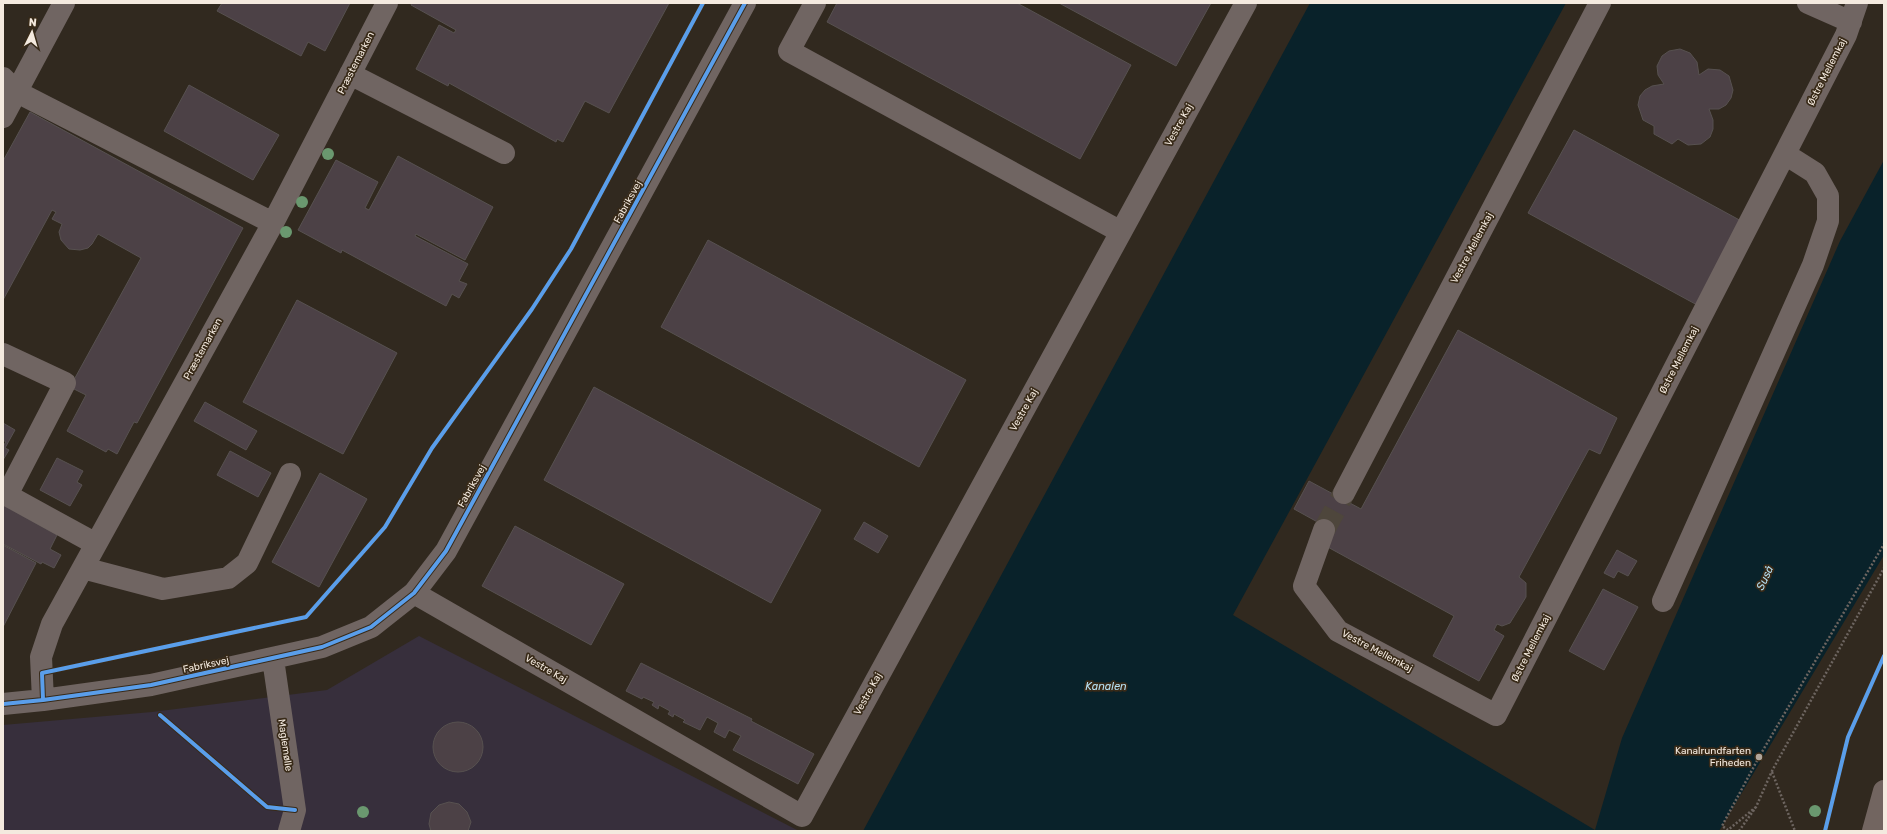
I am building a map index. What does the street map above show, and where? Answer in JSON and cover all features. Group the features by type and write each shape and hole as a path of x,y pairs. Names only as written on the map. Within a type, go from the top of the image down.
{"main road":[{"path":"1873,831 1884,791"}],"street":[{"path":"3,118 10,85 64,3"},
{"name":"Præstemarken","path":"43,700 41,657 52,624 273,223 387,3"},
{"name":"Fabriksvej","path":"3,704 151,685 322,648 371,627 414,593 446,551 745,3"},
{"path":"815,3 789,51 1121,232"},
{"name":"Vestre Kaj","path":"414,593 803,824 1121,232 1246,3"},
{"name":"Vestre Mellemkaj","path":"1344,493 1600,3"},
{"path":"1808,3 1854,12"},
{"name":"Østre Mellemkaj","path":"1496,715 1785,154 1846,34 1854,12"},
{"path":"350,74 504,153"},
{"path":"10,85 273,223"},
{"path":"1663,601 1813,265 1828,221 1828,196 1815,173 1785,154"},
{"path":"3,354 65,383 5,494 96,544"},
{"path":"82,568 163,589 228,578 247,563 290,474"},
{"name":"Vestre Mellemkaj","path":"1324,530 1304,586 1338,630 1496,715"},
{"name":"Maglemølle","path":"273,659 295,810 289,831"}],"path":[{"path":"1756,807 1728,830 1722,826 1759,757 1884,544"},
{"path":"1739,831 1756,807 1772,771 1884,568"},
{"path":"1772,771 1795,831"}],"shaded area":[{"path":"419,636 799,831 3,831 3,725 152,712 327,690"}],"water":[{"name":"Kanalen","path":"1310,3 1566,3 1233,615 1595,830 1622,738 1840,241 1884,160 1884,555 1719,831 863,831"}],"building":[{"path":"222,3 350,3 325,51 308,42 301,56 217,11"},
{"path":"412,3 669,3 609,113 585,101 563,142 557,139 556,142 449,83 448,86 416,69 439,25 454,33 456,30 411,5"},
{"path":"837,3 1017,3 1131,65 1080,159 827,22"},
{"path":"1059,3 1211,3 1176,66"},
{"path":"1680,49 1690,53 1697,62 1699,75 1708,69 1720,70 1729,76 1733,90 1731,98 1726,105 1719,109 1709,109 1713,120 1713,129 1710,137 1701,144 1688,145 1678,139 1672,144 1654,134 1654,126 1643,120 1638,105 1640,96 1645,90 1652,86 1664,84 1658,75 1657,66 1662,56 1669,51"},
{"path":"189,85 279,135 253,180 164,131"},
{"path":"30,112 243,228 137,423 134,422 117,454 108,449 106,452 67,431 86,395 70,387 141,258 98,234 88,248 80,250 69,249 61,240 59,232 62,224 52,219 56,212 52,210 3,300 3,161"},
{"path":"1574,130 1745,223 1699,306 1528,213"},
{"path":"398,156 493,207 465,260 416,234 415,236 468,264 459,281 467,284 459,298 452,294 446,306 342,250 341,253 298,230 336,160 378,182 365,208 369,210"},
{"path":"708,240 966,380 919,467 661,327"},
{"path":"297,300 397,353 343,454 243,402"},
{"path":"1458,330 1617,418 1600,454 1589,449 1519,577 1526,583 1526,597 1510,623 1502,626 1497,624 1494,630 1504,636 1479,681 1433,656 1454,616 1324,545 1332,530 1294,509 1309,481 1361,509"},
{"path":"594,387 821,510 771,603 544,480"},
{"path":"205,402 257,431 246,450 194,421"},
{"path":"3,423 15,430 5,448 9,450 3,460 3,446 6,442 3,440"},
{"path":"230,451 271,473 258,497 217,475"},
{"path":"57,458 83,471 77,482 82,485 70,506 40,490"},
{"path":"320,473 367,499 319,587 272,562"},
{"path":"3,505 57,535 50,549 61,555 54,568 42,562 41,564 3,544"},
{"path":"864,522 888,536 878,553 854,539"},
{"path":"515,526 624,584 591,645 482,586"},
{"path":"3,545 36,563 3,627"},
{"path":"1617,550 1637,561 1628,576 1618,571 1614,578 1604,573"},
{"path":"1603,589 1638,607 1604,670 1569,651"},
{"path":"641,663 752,719 751,721 814,754 798,784 733,750 741,736 729,730 725,738 714,732 718,723 707,717 700,730 683,722 685,720 674,714 673,717 668,714 670,711 659,705 658,709 652,705 654,702 643,697 642,699 626,691"},
{"path":"458,722 472,726 479,733 483,747 479,761 472,768 458,772 444,768 437,761 433,747 437,733 444,726"},
{"path":"449,802 459,804 467,812 471,822 468,831 431,831 429,824 431,813 439,805"}],"tunnel":[{"path":"1324,530 1344,493"}],"cycle path":[{"path":"43,700 42,673 306,617 385,527 432,448 532,309 571,249 703,3"},
{"path":"3,704 151,685 322,647 371,627 414,593 446,551 745,3"},
{"path":"1825,831 1848,737 1884,656"},
{"path":"160,715 267,807 295,810"}],"place":[{"name":"Kanalrundfarten Friheden","path":"1759,757"}],"water label":[{"name":"Suså","path":"1765,578"}]}
